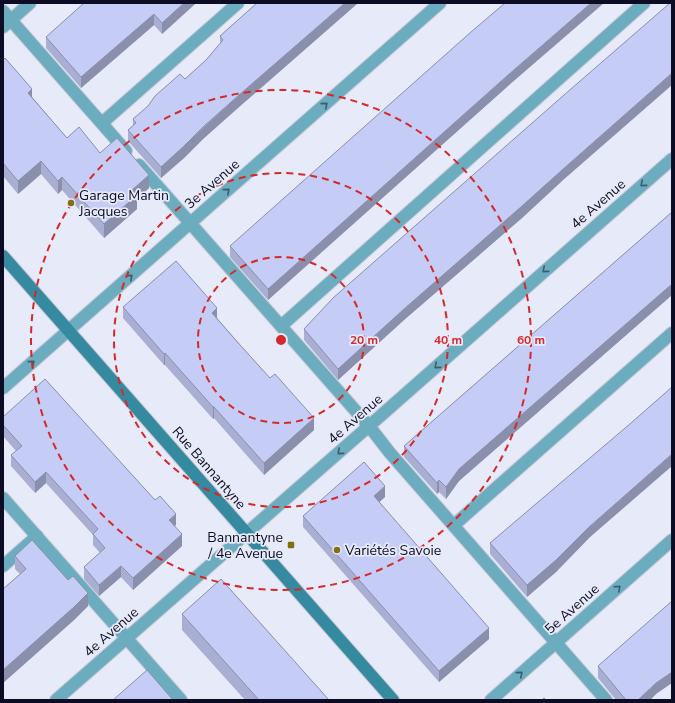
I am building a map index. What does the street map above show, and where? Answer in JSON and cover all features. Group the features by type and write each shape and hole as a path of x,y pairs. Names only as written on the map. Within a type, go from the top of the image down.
{"street":[{"path":"30,3 6,19 102,123 191,223 606,700"},
{"path":"102,123 238,3"},
{"name":"3e Avenue","path":"3,388 440,3"},
{"path":"281,326 644,3"},
{"name":"4e Avenue","path":"56,700 672,159"},
{"name":"Rue Bannantyne","path":"3,256 393,700"},
{"path":"454,525 672,332"},
{"path":"3,498 181,700"},
{"path":"3,566 36,536"},
{"name":"5e Avenue","path":"491,700 672,540"}],"building":[{"path":"84,3 184,3 162,23 154,14 81,77 46,37"},
{"path":"257,3 345,3 203,127 161,167 128,130 136,123 133,119 148,106 155,96 180,74 185,79 206,60 223,40 220,36"},
{"path":"505,3 591,3 268,289 230,246"},
{"path":"670,3 672,3 672,73 338,369 304,329 333,298"},
{"path":"5,58 32,89 28,93 67,138 79,127 100,153 117,138 149,175 132,190 137,195 104,224 62,177 58,181 41,161 18,181 3,163 3,60"},
{"path":"672,212 672,284 459,469 446,487 439,480 437,483 404,446"},
{"path":"176,261 217,308 212,313 240,345 270,378 275,374 314,418 264,463 123,307"},
{"path":"45,379 155,500 160,496 176,514 169,520 182,534 133,578 121,566 99,585 84,567 105,548 93,534 98,529 46,472 35,482 11,455 22,446 3,425 3,417"},
{"path":"672,387 672,454 589,527 556,560 527,585 490,543"},
{"path":"364,462 385,486 374,496 489,628 439,671 303,516"},
{"path":"32,540 68,580 73,576 88,593 3,670 3,589 26,569 15,556"},
{"path":"221,579 329,700 259,700 182,614"},
{"path":"672,601 672,672 656,683 638,700 626,700 598,666"},
{"path":"147,670 173,700 113,700"}],"place":[{"name":"Garage Martin Jacques","path":"71,203"},
{"name":"Bannantyne / 4e Avenue","path":"291,545"},
{"name":"Variétés Savoie","path":"337,550"}]}
